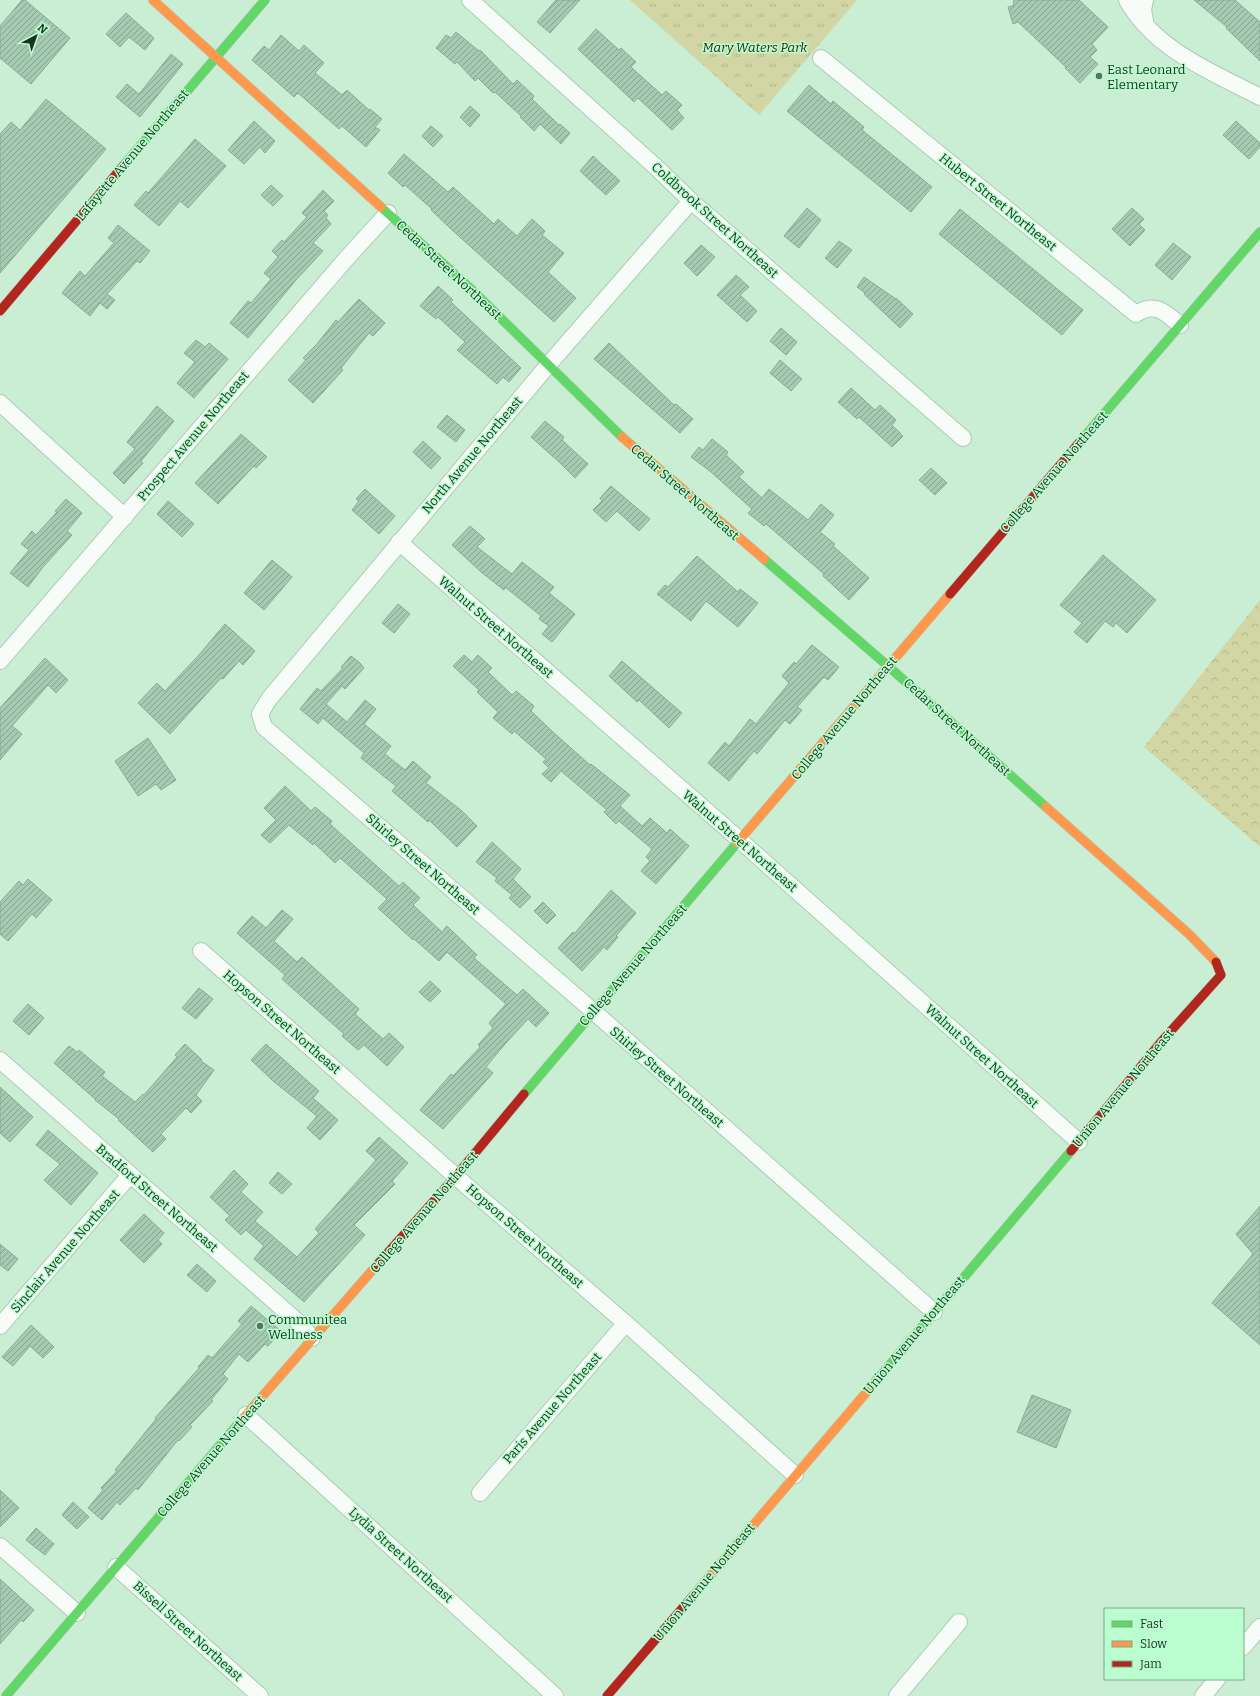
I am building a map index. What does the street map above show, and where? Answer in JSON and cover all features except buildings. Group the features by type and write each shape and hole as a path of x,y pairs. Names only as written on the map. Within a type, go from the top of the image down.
{"street":[{"name":"Cedar Street Northeast","path":"153,0 471,289 549,364 586,403 633,447 888,666 1190,935 1215,960 1221,975"},
{"name":"Lafayette Avenue Northeast","path":"0,311 265,0"},
{"name":"Coldbrook Street Northeast","path":"470,0 657,168 691,201 964,438"},
{"path":"1127,0 1133,11 1161,40 1206,70 1260,96"},
{"path":"1146,0 1143,10 1146,26"},
{"name":"Hubert Street Northeast","path":"821,58 1136,314 1149,308 1157,309 1165,313 1180,325"},
{"name":"North Avenue Northeast","path":"260,714 269,699 399,542 549,364 691,201"},
{"name":"Prospect Avenue Northeast","path":"0,661 346,259 388,213"},
{"name":"College Avenue Northeast","path":"6,1696 312,1338 456,1176 593,1011 1260,232"},
{"path":"0,403 125,517"},
{"name":"Walnut Street Northeast","path":"399,542 740,840 1079,1142"},
{"name":"Shirley Street Northeast","path":"260,714 264,727 593,1011 934,1312"},
{"name":"Hopson Street Northeast","path":"201,951 795,1475"},
{"name":"Union Avenue Northeast","path":"607,1696 1079,1142 1161,1042 1221,975"},
{"name":"Bradford Street Northeast","path":"0,1060 299,1323 312,1338"},
{"name":"Sinclair Avenue Northeast","path":"0,1326 130,1175"},
{"name":"Paris Avenue Northeast","path":"480,1493 625,1324"},
{"name":"Lydia Street Northeast","path":"246,1415 555,1696"},
{"path":"0,1546 77,1613"},
{"name":"Bissell Street Northeast","path":"116,1567 260,1696"},
{"path":"897,1696 959,1622"},
{"path":"1244,1646 1260,1627"},
{"path":"1203,1696 1216,1680"}],"green space":[{"name":"Mary Waters Park","path":"630,0 857,0 759,115"},
{"path":"1260,600 1260,847 1144,747"}],"traffic: fast":[{"path":"124,165 265,0"},
{"path":"381,207 471,289 622,437"},
{"path":"1079,443 1260,232"},
{"path":"764,559 888,666 1046,807"},
{"path":"524,1094 737,843"},
{"path":"876,1381 1071,1151"},
{"path":"6,1696 239,1423"}],"traffic: slow":[{"path":"153,0 381,207"},
{"path":"622,437 764,559"},
{"path":"737,843 950,594"},
{"path":"1046,807 1190,935 1216,962"},
{"path":"239,1423 376,1266"},
{"path":"692,1597 876,1381"}],"traffic: jam":[{"path":"0,311 124,165"},
{"path":"950,594 1079,443"},
{"path":"1071,1151 1161,1042 1221,975 1216,962"},
{"path":"376,1266 456,1176 524,1094"},
{"path":"607,1696 692,1597"}],"place":[{"name":"East Leonard Elementary","path":"1099,76"},
{"name":"Communitea Wellness","path":"260,1326"}]}
